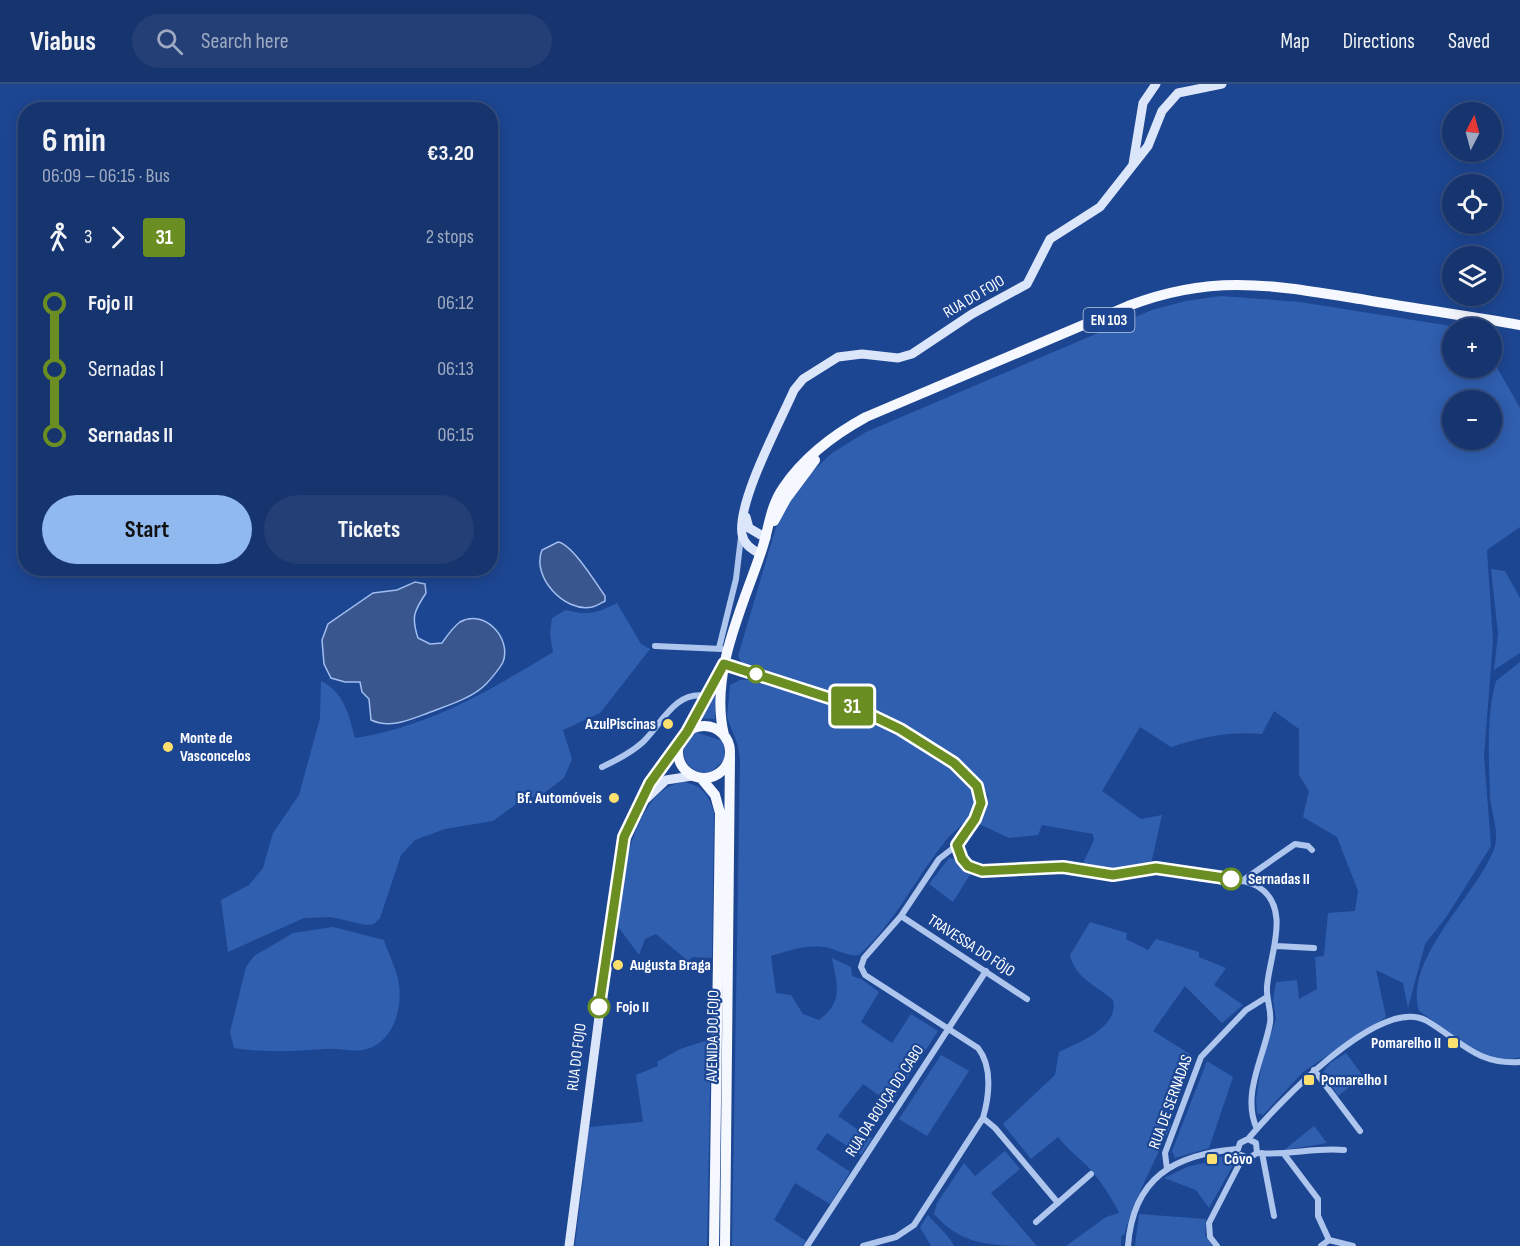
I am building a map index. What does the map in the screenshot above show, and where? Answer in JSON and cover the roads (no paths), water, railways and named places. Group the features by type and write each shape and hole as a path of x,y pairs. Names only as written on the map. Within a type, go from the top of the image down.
{"main road":[{"path":"1132,164 1143,103 1156,84"},
{"name":"RUA DO FOJO","path":"742,533 749,493 794,390 803,379 838,357 862,354 898,358 912,354 972,314 1027,284 1050,239 1100,207 1148,146 1162,111 1178,93 1222,84"},
{"name":"EN 103","path":"766,538 772,507 783,488 811,455 844,429 964,375 1166,293 1216,284 1253,284 1520,325"},
{"name":"EN 103","path":"724,735 719,711 724,664 723,650 766,538 786,499 821,454 842,438 887,415 1162,300 1219,290 1260,290 1520,331"},
{"path":"744,512 749,528 766,538"},
{"path":"742,533 746,544 760,554"},
{"name":"EN 103","path":"684,736 724,664"},
{"path":"684,736 702,726 710,726 724,735"},
{"name":"AVENIDA DO FOJO","path":"724,735 730,754 725,1246"},
{"name":"RUA DO FOJO","path":"569,1246 619,858 624,837 641,806 650,783 684,736"},
{"name":"AVENIDA DO FOJO","path":"684,736 678,756 680,764 715,795 720,813 714,1246"},
{"name":"EN 103","path":"696,777 717,775 724,770 730,754"},
{"name":"RUA DO FOJO","path":"641,806 666,780 696,777"}],"street":[{"path":"655,646 673,649 723,650 742,533"},
{"path":"724,664 848,704 900,729 954,763 977,786 981,803 975,819 957,845 939,859 901,916 864,958 863,971 978,1048 984,1058 988,1093 983,1118 934,1191 926,1209 909,1229 896,1237 863,1246"},
{"path":"602,767 644,741 663,716 676,705 693,696 706,696"},
{"path":"1242,881 1294,844 1308,846 1312,850"},
{"path":"957,845 962,859 968,866 982,871 1063,867 1113,875 1156,868 1242,881 1260,887 1271,901 1276,920 1275,946 1267,997 1270,1021 1260,1055 1252,1100 1251,1115 1257,1129"},
{"name":"TRAVESSA DO FÔJO","path":"901,916 1027,999"},
{"path":"1275,946 1314,948"},
{"name":"RUA DA BOUÇA DO CABO","path":"807,1246 986,971"},
{"name":"RUA DE SERNADAS","path":"1167,1169 1165,1153 1201,1057 1246,1010 1267,997"},
{"path":"1238,1149 1242,1141 1248,1139 1314,1070 1392,1020 1406,1016 1425,1020 1489,1061 1520,1062"},
{"path":"1314,1070 1360,1131"},
{"path":"983,1118 995,1128 1058,1203"},
{"path":"1248,1139 1256,1143 1260,1153 1274,1216"},
{"path":"1238,1149 1243,1157 1249,1158 1260,1153 1284,1154 1322,1148 1344,1150"},
{"path":"1128,1246 1129,1229 1138,1201 1152,1180 1167,1169 1219,1151 1238,1149"},
{"path":"1284,1154 1318,1199 1318,1216 1329,1240"},
{"path":"1217,1246 1210,1237 1209,1223 1243,1157"},
{"path":"1036,1222 1090,1174"},
{"path":"1321,1246 1329,1240"},
{"path":"1329,1240 1353,1246"}],"place":[{"name":"AzulPiscinas","path":"668,724"},
{"name":"Monte de Vasconcelos","path":"168,747"},
{"name":"Bf. Automóveis","path":"614,798"},
{"name":"Sernadas II","path":"1231,879"},
{"name":"Augusta Braga","path":"618,965"},
{"name":"Fojo II","path":"599,1007"},
{"name":"Pomarelho II","path":"1453,1043"},
{"name":"Pomarelho I","path":"1309,1080"},
{"name":"Côvo","path":"1212,1159"}]}
